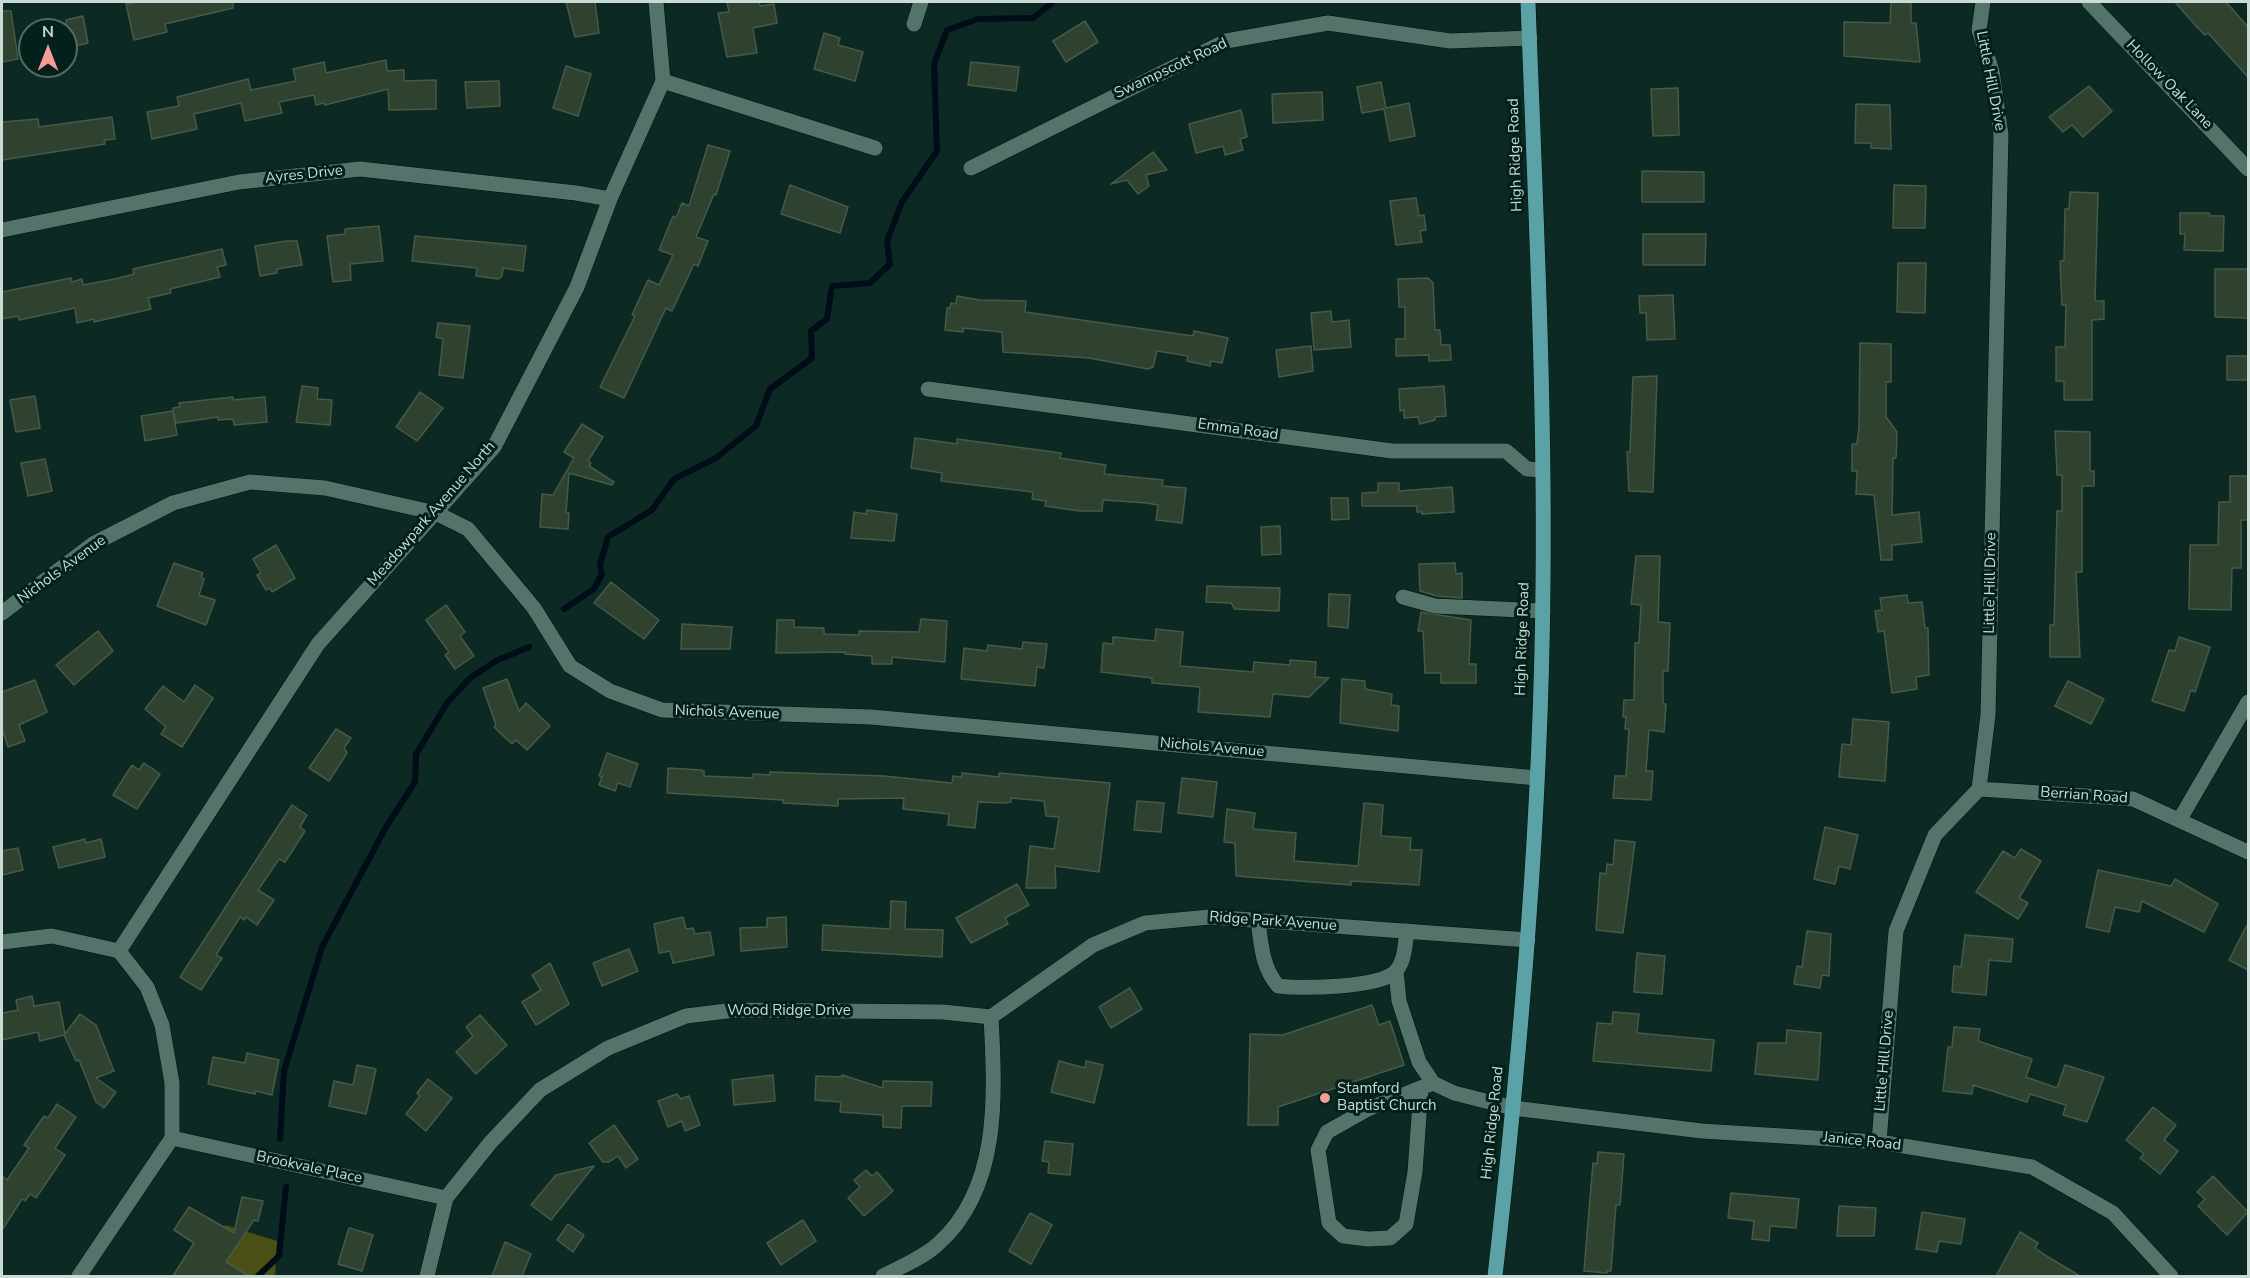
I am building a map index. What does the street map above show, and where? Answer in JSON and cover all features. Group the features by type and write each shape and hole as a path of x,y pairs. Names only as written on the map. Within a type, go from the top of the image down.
{"main road":[{"name":"High Ridge Road","path":"1495,1276 1528,940 1543,611 1541,347 1528,2"}],"street":[{"name":"Meadowpark Avenue North","path":"118,951 318,644 494,447 577,287 610,199 663,81 656,2"},
{"path":"914,24 921,2"},
{"name":"Little Hill Drive","path":"1879,1142 1896,932 1935,835 1979,789 1988,716 2001,135 1992,71 1979,30 1983,2"},
{"name":"Hollow Oak Lane","path":"2089,2 2248,168"},
{"name":"Swampscott Road","path":"971,168 1226,41 1328,23 1450,41 1530,38"},
{"path":"663,81 875,148"},
{"name":"Ayres Drive","path":"2,230 238,182 360,169 564,191 610,199"},
{"name":"Emma Road","path":"928,389 1392,451 1506,451 1527,468 1542,470"},
{"name":"Nichols Avenue","path":"2,613 93,544 173,502 250,482 325,488 436,513 468,529 534,608 570,666 610,691 662,710 871,717 1537,778"},
{"path":"1403,597 1436,606 1543,611"},
{"path":"2180,819 2248,702"},
{"name":"Berrian Road","path":"1979,789 2133,799 2248,852"},
{"name":"Ridge Park Avenue","path":"992,1017 1093,945 1145,923 1210,917 1528,940"},
{"path":"1258,920 1263,957 1269,976 1278,986 1293,988 1383,981 1396,971 1403,957 1407,931"},
{"path":"2,942 52,936 118,951 147,987 162,1025 172,1083 172,1138 79,1276"},
{"path":"1396,971 1399,1001 1427,1086 1406,1224 1390,1238 1368,1239 1344,1236 1329,1222 1318,1150 1327,1132 1368,1109 1427,1086"},
{"name":"Wood Ridge Drive","path":"427,1276 446,1198 490,1143 540,1090 608,1048 686,1016 747,1010 943,1012 992,1017"},
{"path":"883,1276 937,1245 968,1210 987,1154 994,1102 992,1017"},
{"name":"Janice Road","path":"1427,1086 1513,1108 1702,1131 1879,1142 2032,1167 2113,1213 2171,1276"},
{"name":"Brookvale Place","path":"172,1138 446,1198"}],"green space":[{"path":"225,1225 277,1241 275,1276 200,1276"}],"building":[{"path":"233,2 233,8 165,24 167,32 134,40 126,4"},
{"path":"566,2 595,2 599,33 575,37"},
{"path":"727,2 759,2 760,6 774,4 777,23 753,28 757,53 727,57 718,13 729,12"},
{"path":"1891,2 1911,2 1911,23 1916,23 1920,62 1844,56 1844,22 1890,23"},
{"path":"2175,2 2226,2 2248,27 2248,77 2208,33 2205,35"},
{"path":"2,11 11,11 18,59 2,62"},
{"path":"83,16 88,43 78,45 78,18 74,18"},
{"path":"1085,21 1098,42 1066,62 1053,41"},
{"path":"824,33 840,38 838,45 863,52 855,81 814,69"},
{"path":"386,60 387,71 404,70 404,81 436,80 436,109 389,110 388,89 325,105 324,103 316,105 314,95 279,102 282,113 245,121 241,103 194,114 197,129 152,139 147,112 179,106 177,97 248,79 251,90 296,81 293,69 324,62 326,73"},
{"path":"971,62 1019,67 1016,91 968,85"},
{"path":"566,66 591,74 578,116 553,108"},
{"path":"499,81 500,106 467,108 465,82"},
{"path":"1381,82 1386,108 1409,103 1415,136 1390,141 1384,109 1362,113 1357,87"},
{"path":"2089,86 2112,111 2083,137 2072,125 2063,132 2049,117"},
{"path":"1678,88 1679,135 1653,136 1651,89"},
{"path":"1322,92 1323,120 1273,123 1272,94"},
{"path":"1856,104 1890,105 1891,149 1871,148 1871,143 1855,143"},
{"path":"1241,110 1247,137 1240,139 1243,150 1225,155 1223,146 1196,153 1189,124"},
{"path":"112,117 115,139 104,140 105,144 2,160 2,122 38,119 39,127"},
{"path":"708,145 730,151 716,195 714,194 696,237 708,241 698,266 694,264 672,311 666,308 624,398 600,387 635,316 632,315 648,280 659,285 673,255 659,250 673,216 676,218 682,203 689,206"},
{"path":"1153,152 1167,170 1146,175 1149,186 1138,194 1127,180 1111,184"},
{"path":"1642,171 1704,172 1704,202 1642,202"},
{"path":"790,185 848,207 840,233 781,214"},
{"path":"1894,185 1926,186 1925,228 1893,228"},
{"path":"2070,192 2098,193 2095,301 2104,301 2104,319 2092,320 2092,400 2064,400 2064,381 2056,381 2056,347 2065,347 2066,305 2062,305 2060,261 2064,261 2065,209 2069,209"},
{"path":"1416,198 1419,216 1424,215 1426,230 1420,231 1422,242 1396,245 1390,201"},
{"path":"2180,213 2209,213 2210,216 2224,216 2223,251 2184,250 2185,234 2180,234"},
{"path":"379,226 383,261 350,264 351,280 333,282 327,236 345,234 345,229"},
{"path":"1643,234 1706,234 1705,265 1643,265"},
{"path":"415,236 526,246 523,271 503,268 499,279 476,276 477,268 412,261"},
{"path":"297,241 302,265 277,269 277,273 260,276 255,246"},
{"path":"222,249 226,265 217,267 220,277 170,289 171,293 148,298 151,309 94,322 94,319 77,323 75,308 19,320 18,316 2,319 2,292 71,278 72,282 82,279 83,285 115,279 134,274 133,269"},
{"path":"1898,263 1926,263 1925,313 1897,312"},
{"path":"2215,269 2248,269 2248,318 2215,317"},
{"path":"1428,278 1433,283 1435,330 1440,330 1441,345 1450,345 1451,360 1429,361 1429,355 1396,356 1396,339 1405,339 1405,307 1399,307 1398,279"},
{"path":"1673,295 1675,339 1647,340 1646,313 1640,313 1639,296"},
{"path":"957,296 979,300 1026,301 1025,312 1193,336 1194,331 1228,338 1222,363 1211,361 1210,366 1187,361 1188,356 1157,351 1153,367 1148,369 1089,358 1003,352 1002,332 963,328 963,332 945,330 947,308 950,308 951,303 956,304"},
{"path":"1331,311 1332,322 1349,320 1351,347 1314,350 1311,313"},
{"path":"438,323 470,326 463,378 439,375 443,339 436,337"},
{"path":"1860,343 1891,344 1891,382 1886,382 1886,417 1897,432 1896,458 1893,458 1892,515 1919,512 1922,542 1892,545 1892,560 1881,560 1874,495 1856,494 1857,471 1852,471 1852,444 1857,444 1859,427"},
{"path":"1311,346 1313,371 1279,377 1276,350"},
{"path":"2227,356 2248,356 2248,380 2227,380"},
{"path":"1657,376 1653,492 1629,491 1627,452 1630,452 1633,377"},
{"path":"302,386 318,388 317,399 332,400 330,425 296,422"},
{"path":"1444,386 1446,416 1435,417 1435,420 1420,424 1418,417 1404,418 1404,410 1400,411 1399,389"},
{"path":"420,392 443,408 417,441 396,427"},
{"path":"35,396 40,428 16,432 10,400"},
{"path":"233,397 233,400 265,397 267,422 234,425 233,419 218,420 218,417 176,423 173,408 180,407 179,403"},
{"path":"173,411 177,435 145,441 141,416"},
{"path":"582,424 603,437 588,461 591,463 589,466 614,482 612,485 569,473 566,513 569,513 568,529 540,527 542,494 553,495 574,458 564,452"},
{"path":"2055,431 2090,432 2090,471 2094,471 2094,486 2082,486 2082,572 2076,572 2080,657 2050,657 2050,625 2054,625 2057,511 2062,511 2062,475 2057,475"},
{"path":"915,438 957,444 957,439 1061,453 1060,458 1106,465 1104,474 1163,480 1162,486 1186,488 1182,523 1156,520 1158,505 1147,503 1103,500 1102,511 1080,511 1045,506 1046,501 1032,499 1033,492 941,481 942,473 911,468"},
{"path":"45,459 52,491 28,496 21,463"},
{"path":"2230,476 2248,476 2248,520 2241,520 2241,568 2232,568 2231,610 2189,609 2190,545 2218,545 2219,502 2230,502"},
{"path":"1378,483 1399,483 1399,491 1452,487 1454,512 1422,514 1422,512 1417,512 1417,506 1362,506 1362,493 1378,492"},
{"path":"1331,498 1348,498 1349,519 1332,520"},
{"path":"867,510 897,514 894,541 851,538 854,512 866,514"},
{"path":"1280,526 1281,554 1262,555 1261,527"},
{"path":"276,545 295,578 272,592 270,588 266,590 257,575 261,573 253,559"},
{"path":"1636,556 1660,556 1658,622 1670,623 1668,671 1663,671 1663,704 1666,704 1664,732 1649,730 1646,771 1653,771 1651,800 1613,798 1615,776 1626,776 1629,729 1625,729 1624,700 1634,700 1635,643 1639,643 1641,605 1631,604"},
{"path":"174,563 203,573 201,577 204,579 199,595 215,600 206,625 157,606"},
{"path":"1455,563 1456,574 1462,573 1462,598 1437,596 1420,591 1419,564"},
{"path":"611,582 659,620 644,639 594,603"},
{"path":"1207,586 1280,588 1279,611 1235,609 1231,603 1206,602"},
{"path":"1329,594 1350,595 1348,628 1328,626"},
{"path":"1907,595 1908,603 1922,602 1925,628 1928,628 1929,675 1916,677 1917,689 1892,693 1884,631 1878,632 1875,611 1882,610 1880,598"},
{"path":"446,605 465,632 460,636 474,656 455,669 445,655 449,652 426,620"},
{"path":"1421,612 1471,620 1469,664 1476,664 1476,683 1441,683 1441,673 1425,673 1423,631 1418,631"},
{"path":"921,619 947,621 945,662 892,657 892,664 872,664 872,656 845,654 845,652 776,653 777,620 794,620 794,627 824,628 824,634 859,635 859,631 919,632"},
{"path":"682,624 732,627 730,649 681,649"},
{"path":"1156,629 1183,632 1180,666 1253,672 1254,662 1290,665 1290,660 1316,662 1315,677 1329,678 1309,697 1273,694 1270,717 1198,712 1200,687 1152,683 1152,678 1101,672 1103,643 1113,644 1113,637 1155,641"},
{"path":"98,631 113,651 74,685 56,665"},
{"path":"2179,637 2210,647 2195,692 2191,690 2184,711 2152,701 2169,650 2175,651"},
{"path":"1023,642 1047,644 1044,668 1037,667 1035,686 961,679 964,648 987,651 988,645 1022,649"},
{"path":"507,679 519,711 526,703 550,726 527,750 516,740 512,744 494,727 496,725 483,688"},
{"path":"1342,679 1365,681 1365,689 1392,694 1391,705 1399,706 1398,731 1340,723"},
{"path":"35,680 47,712 19,725 25,741 8,747 2,728 2,692"},
{"path":"2068,681 2104,699 2091,724 2055,706"},
{"path":"195,685 213,698 182,747 161,734 166,727 145,709 163,686 184,702"},
{"path":"1853,719 1889,722 1885,781 1839,777 1842,744 1851,745"},
{"path":"336,729 351,738 344,748 347,753 329,781 309,768"},
{"path":"607,753 638,764 630,787 618,783 615,791 599,785 602,777 599,776"},
{"path":"144,763 160,774 137,809 113,795 132,765 139,770"},
{"path":"668,768 701,770 704,771 704,776 753,778 753,774 770,775 770,772 884,776 952,783 953,776 962,777 962,773 999,777 999,773 1110,783 1099,872 1055,866 1056,888 1026,888 1030,846 1054,849 1059,817 1046,816 1044,801 1011,798 1011,802 1004,803 978,802 975,828 948,825 949,814 903,809 904,798 838,799 838,806 783,803 783,800 667,793"},
{"path":"1182,778 1217,782 1213,817 1178,813"},
{"path":"1137,801 1164,803 1161,832 1134,830"},
{"path":"1364,803 1383,805 1381,836 1411,838 1410,850 1422,850 1419,885 1351,881 1351,885 1236,876 1235,843 1224,842 1227,809 1255,813 1253,829 1296,833 1294,861 1358,866"},
{"path":"292,805 307,815 300,827 305,831 285,862 279,859 258,890 274,900 257,925 246,917 244,920 240,917 216,955 222,958 201,990 180,977"},
{"path":"1825,827 1858,835 1850,869 1839,866 1835,884 1814,879"},
{"path":"85,839 86,843 101,839 105,857 59,868 53,847"},
{"path":"1615,840 1635,842 1623,933 1596,930 1600,873 1606,874 1607,864 1613,865"},
{"path":"18,848 23,870 2,875 2,851"},
{"path":"2021,849 2041,861 2019,898 2028,903 2018,919 1976,892 2003,851 2015,858"},
{"path":"2098,870 2171,886 2175,879 2218,904 2204,932 2142,901 2139,912 2115,907 2109,932 2086,927"},
{"path":"1017,884 1029,905 1005,918 1008,924 971,943 956,918"},
{"path":"891,901 906,902 905,929 943,930 942,957 822,950 823,925 890,929"},
{"path":"683,917 686,929 693,928 695,934 710,932 714,955 673,963 670,951 659,953 654,924"},
{"path":"786,917 787,947 741,951 740,928 767,927 767,918"},
{"path":"2248,923 2248,970 2229,960"},
{"path":"1807,931 1831,934 1829,976 1822,975 1820,988 1794,984 1797,966 1802,967"},
{"path":"1965,935 2013,939 2011,962 1989,960 1986,995 1952,992 1954,966 1961,967"},
{"path":"629,949 638,971 602,986 593,963"},
{"path":"1637,953 1665,956 1662,994 1634,992"},
{"path":"550,963 569,1004 536,1025 522,1002 541,990 532,975"},
{"path":"1130,988 1142,1009 1111,1028 1099,1007"},
{"path":"32,996 34,1006 59,1002 65,1034 80,1014 96,1025 114,1071 96,1078 116,1092 104,1108 96,1102 79,1060 76,1061 64,1035 40,1041 38,1032 2,1040 2,1013 18,1010 16,1000"},
{"path":"1372,1005 1379,1025 1390,1021 1404,1065 1278,1107 1278,1125 1248,1125 1250,1034 1283,1035"},
{"path":"1613,1012 1639,1014 1637,1033 1714,1040 1711,1071 1593,1061 1597,1023 1612,1024"},
{"path":"480,1015 507,1045 476,1074 456,1052 473,1036 466,1027"},
{"path":"1954,1027 1980,1029 1978,1041 2032,1059 2026,1077 2057,1088 2065,1065 2104,1077 2087,1122 2063,1115 2066,1105 2030,1094 2027,1102 1973,1085 1972,1094 1943,1091 1948,1047 1952,1047"},
{"path":"1787,1030 1821,1033 1818,1080 1755,1074 1758,1043 1786,1043"},
{"path":"247,1053 279,1060 272,1095 256,1091 255,1094 208,1084 213,1057 245,1063"},
{"path":"1059,1061 1085,1068 1086,1061 1103,1065 1094,1103 1051,1092"},
{"path":"357,1065 376,1069 366,1114 329,1106 334,1081 353,1085"},
{"path":"773,1075 775,1101 734,1105 732,1080"},
{"path":"842,1075 883,1088 883,1081 932,1082 931,1106 902,1106 901,1128 883,1127 883,1115 840,1112 841,1102 815,1100 816,1076 842,1077"},
{"path":"428,1079 452,1098 426,1131 406,1114 420,1096 417,1093"},
{"path":"677,1094 681,1099 689,1096 700,1125 685,1131 682,1121 668,1127 658,1101"},
{"path":"57,1104 76,1117 55,1148 65,1155 36,1198 30,1194 25,1201 22,1199 2,1230 2,1176 7,1180 29,1148 24,1145 44,1116 48,1118"},
{"path":"2153,1107 2176,1125 2164,1140 2178,1151 2160,1174 2140,1158 2144,1154 2126,1140"},
{"path":"614,1125 638,1159 626,1168 618,1156 609,1162 603,1162 589,1143"},
{"path":"1045,1141 1073,1144 1070,1175 1048,1173 1049,1162 1042,1161"},
{"path":"1598,1152 1624,1154 1620,1205 1616,1205 1611,1271 1607,1273 1584,1271 1593,1163 1597,1164"},
{"path":"594,1166 551,1220 531,1205 556,1175"},
{"path":"866,1170 872,1176 877,1172 893,1191 864,1216 848,1198 860,1187 854,1180"},
{"path":"2213,1176 2248,1212 2227,1235 2198,1206 2205,1199 2197,1192"},
{"path":"1731,1193 1799,1199 1796,1228 1770,1226 1769,1241 1752,1239 1754,1221 1728,1218"},
{"path":"242,1197 263,1201 258,1221 254,1220 226,1262 249,1276 173,1276 194,1243 174,1230 189,1207 234,1233"},
{"path":"1839,1206 1876,1208 1874,1236 1837,1236"},
{"path":"1922,1212 1965,1219 1961,1244 1939,1241 1937,1252 1916,1249"},
{"path":"1030,1213 1052,1225 1031,1264 1009,1251"},
{"path":"803,1220 816,1241 781,1265 767,1243"},
{"path":"568,1224 584,1235 573,1252 557,1240"},
{"path":"349,1228 373,1235 362,1271 338,1264"},
{"path":"2020,1232 2038,1243 2035,1248 2080,1276 1996,1276"},
{"path":"505,1242 531,1254 522,1276 492,1276"}],"waterway":[{"path":"564,609 594,589 602,574 600,565 608,537 652,510 674,479 716,458 756,426 770,389 812,358 811,331 827,319 832,286 870,283 890,264 887,241 902,202 937,151 934,64 947,30 978,19 1033,18 1053,2"},
{"path":"280,1139 284,1071 322,947 386,827 415,782 416,754 447,703 470,678 496,661 529,647"},
{"path":"258,1276 279,1256 286,1187"}],"place":[{"name":"Stamford Baptist Church","path":"1325,1098"}]}
